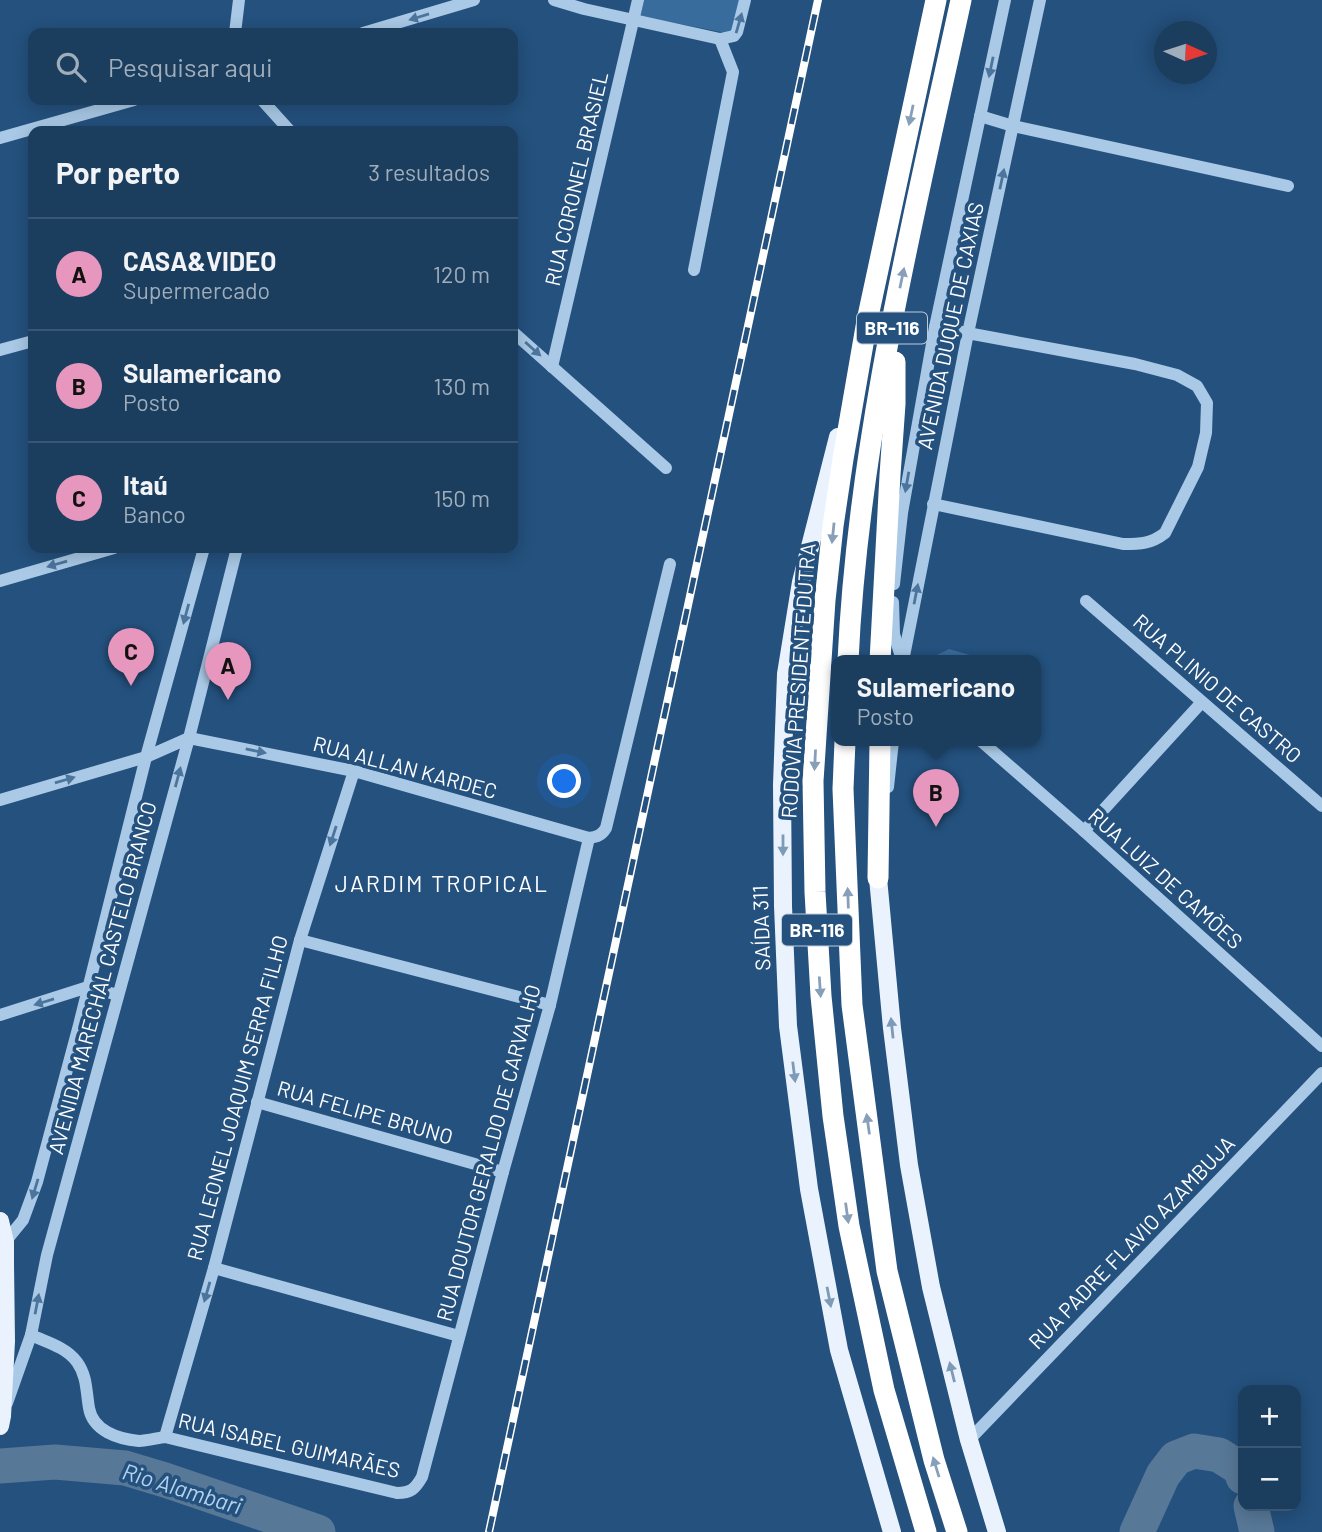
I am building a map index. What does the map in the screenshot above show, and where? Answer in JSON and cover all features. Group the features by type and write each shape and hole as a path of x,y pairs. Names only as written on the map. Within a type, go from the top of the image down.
{"highway":[{"name":"RODOVIA PRESIDENTE DUTRA","path":"926,1532 884,1390 849,1226 833,1116 821,996 815,892 813,781 825,600 837,499 867,321 936,0"},
{"name":"BR-116","path":"848,655 850,612 868,459 894,314 961,0"},
{"path":"880,655 895,404 894,314"},
{"name":"BR-116","path":"845,746 843,789 852,1005 887,1271 934,1460 957,1532"},
{"path":"878,878 880,746"}],"main road":[{"name":"SAÍDA 311","path":"867,321 801,582 786,674 782,785 783,906 788,1026 809,1189 839,1350 892,1532"},
{"path":"878,878 892,1028 909,1165 931,1287 969,1440 997,1532"},
{"path":"0,1221 5,1341 1,1421"}],"street":[{"path":"236,28 239,0"},
{"path":"380,28 474,0"},
{"path":"554,0 585,4 634,20 720,39 734,36 737,32 745,0"},
{"name":"RUA CORONEL BRASIEL","path":"552,367 638,0"},
{"name":"AVENIDA DUQUE DE CAXIAS","path":"900,655 892,615 902,513 934,327 1005,0"},
{"name":"AVENIDA DUQUE DE CAXIAS","path":"903,655 968,334 1040,0"},
{"path":"694,270 733,72 720,39"},
{"path":"42,126 116,105"},
{"path":"267,105 285,126"},
{"path":"980,116 1013,126 1288,186"},
{"path":"0,138 28,130"},
{"path":"933,504 1123,544 1144,545 1157,540 1165,533 1198,467 1206,433 1207,404 1197,386 1177,375 1135,364 934,327"},
{"path":"518,336 666,468"},
{"path":"0,350 28,342"},
{"path":"0,580 96,553"},
{"name":"AVENIDA MARECHAL CASTELO BRANCO","path":"2,1245 23,1220 32,1198 146,757 203,553"},
{"name":"AVENIDA MARECHAL CASTELO BRANCO","path":"1,1421 31,1335 47,1255 189,738 236,553"},
{"path":"589,838 601,835 606,828 670,564"},
{"name":"RUA PLINIO DE CASTRO","path":"1086,601 1322,806"},
{"path":"1084,831 1202,702"},
{"path":"0,800 146,757 189,738"},
{"name":"RUA ALLAN KARDEC","path":"189,738 354,771 589,838"},
{"path":"878,878 893,746"},
{"name":"RUA LUIZ DE CAMÕES","path":"987,746 1322,1046"},
{"name":"RUA LEONEL JOAQUIM SERRA FILHO","path":"165,1437 214,1268 300,940 354,771"},
{"name":"RUA DOUTOR GERALDO DE CARVALHO","path":"422,1477 550,1004 589,838"},
{"path":"300,940 550,1004"},
{"path":"0,1015 88,988 118,995"},
{"name":"RUA PADRE FLAVIO AZAMBUJA","path":"969,1440 1322,1073"},
{"name":"RUA FELIPE BRUNO","path":"257,1102 503,1172"},
{"path":"214,1268 459,1336"},
{"name":"RUA ISABEL GUIMARÃES","path":"31,1335 64,1350 76,1360 86,1378 90,1411 98,1427 112,1435 140,1441 165,1437 397,1493 408,1493 422,1477"}],"shaded area":[{"path":"644,0 739,0 731,34 640,16"},
{"path":"949,649 970,655 937,655"}],"waterway":[{"name":"Rio Alambari","path":"1137,1532 1163,1475 1176,1458 1194,1451 1219,1455 1238,1467"},
{"name":"Rio Alambari","path":"0,1466 55,1462 125,1468 318,1532"},
{"name":"Rio Alambari","path":"1252,1511 1257,1532"}],"railway":[{"path":"489,1532 818,0"}],"place":[{"name":"Itaú","path":"131,686"},
{"name":"CASA&VIDEO","path":"228,700"},
{"name":"Sulamericano","path":"936,827"}],"district":[{"name":"JARDIM TROPICAL","path":"442,884"}]}
